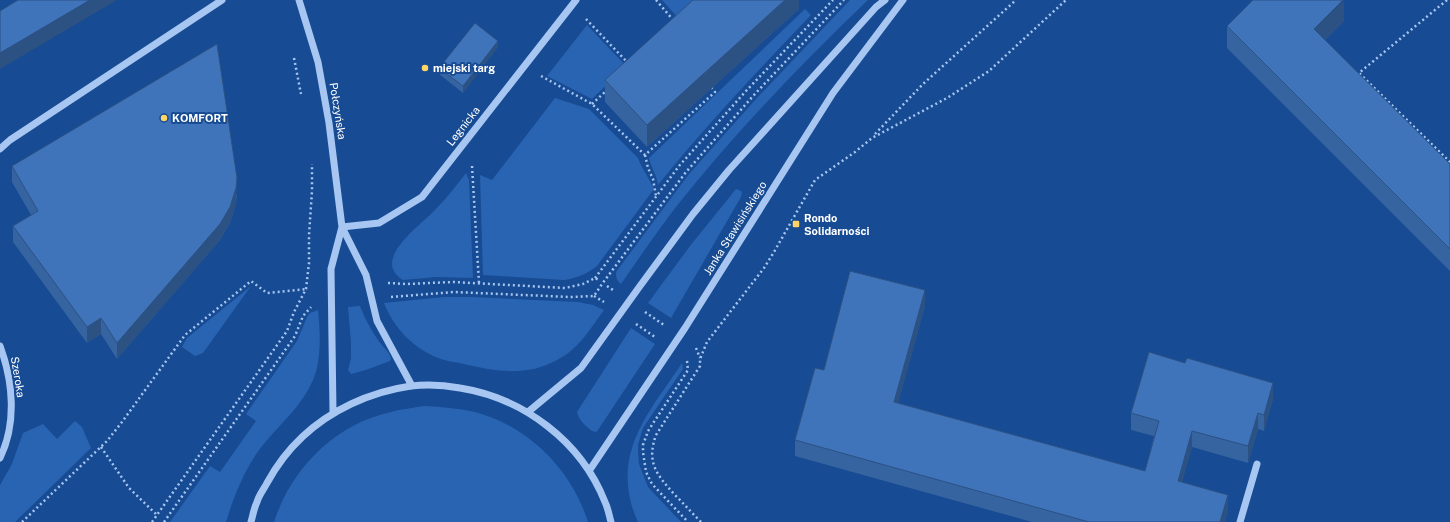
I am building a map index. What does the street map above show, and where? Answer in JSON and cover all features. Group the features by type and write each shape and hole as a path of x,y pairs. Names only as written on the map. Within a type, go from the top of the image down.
{"street":[{"path":"0,149 10,140 222,0"},
{"name":"Połczyńska","path":"299,0 318,62 329,123 342,227 366,275 377,321 412,386"},
{"name":"Legnicka","path":"342,227 379,223 422,197 576,0"},
{"path":"528,412 581,368 693,214 729,170 876,7 885,0"},
{"name":"Janka Stawisińskiego","path":"589,471 685,328 833,93 903,0"},
{"name":"Połczyńska","path":"333,412 331,269 342,227"},
{"name":"Szeroka","path":"0,346 9,379 11,406 8,435 0,458"},
{"path":"251,522 257,501 276,467 302,436 333,412 371,395 412,386 442,385 473,390 502,398 528,412 562,438 589,471 605,502 611,522"},
{"path":"1240,522 1257,464"}],"path":[{"path":"656,0 679,26"},
{"path":"383,282 407,284 436,282 479,283 565,288 583,284 595,278 680,166 746,90 833,0"},
{"path":"594,296 686,172 758,90 844,0"},
{"path":"700,359 707,342 764,268 816,180 872,138 924,84 1016,0"},
{"path":"872,138 947,98 989,71 1066,0"},
{"path":"1447,0 1360,73 1450,162"},
{"path":"584,17 632,68"},
{"path":"294,57 302,96"},
{"path":"543,69 538,75 592,104 645,155 648,168 653,179 656,196"},
{"path":"645,155 715,92 712,88"},
{"path":"592,104 609,89"},
{"path":"152,522 287,331 294,312 306,289 312,191 312,159"},
{"path":"471,160 479,283"},
{"path":"595,278 599,280"},
{"path":"22,522 101,447 122,422 185,335 251,281 267,293 306,289"},
{"path":"389,297 449,292 570,298 594,296 607,304"},
{"path":"164,522 295,336 304,313 314,305"},
{"path":"643,311 666,326"},
{"path":"634,323 658,339"},
{"path":"693,344 700,359 700,366 656,435 652,447 652,457 654,468 660,478 701,522"},
{"path":"685,358 688,364 688,370 648,430 643,452 646,472 652,484 688,522"},
{"path":"101,447 129,488 157,515"}],"shaded area":[{"path":"662,0 699,0 679,19"},
{"path":"850,0 868,0 793,75 721,153 676,207 621,284 617,279 616,272 689,174 756,99"},
{"path":"805,9 811,15 714,119 658,185 649,158"},
{"path":"587,25 626,66 592,99 547,76"},
{"path":"555,98 589,109 638,158 654,189 597,266 586,273 578,277 564,280 483,275 480,175 492,180"},
{"path":"466,173 469,180 473,278 436,277 403,280 394,272 392,263 395,253 401,243 451,192"},
{"path":"736,189 741,191 741,197 671,318 648,303 690,246"},
{"path":"251,286 203,353 195,356 182,347 187,338"},
{"path":"444,297 578,302 593,305 604,310 584,338 572,350 557,360 535,369 502,371 438,358 420,349 399,329 384,303"},
{"path":"360,306 371,330 388,352 391,359 390,361 366,370 351,374 348,370 351,358 351,343 348,307"},
{"path":"318,310 320,346 317,368 313,380 300,402 259,450 248,467 232,503 226,522 170,522 210,466 220,472 256,421 246,414 297,341 307,317 310,313"},
{"path":"631,328 655,344 598,430 596,432 593,431 587,427 577,412"},
{"path":"682,363 683,369 643,428 638,445 639,464 648,487 681,522 638,522 632,508 629,493 628,474 630,456 642,424 651,408"},
{"path":"424,406 475,412 513,428 530,439 559,468 571,485 581,503 588,522 274,522 292,484 304,467 334,438 351,427 371,418 395,411"},
{"path":"75,421 82,427 91,448 15,522 0,522 0,485 12,464 23,433 43,424 57,439"}],"building":[{"path":"18,0 90,0 0,53 0,11"},
{"path":"693,0 785,0 647,125 605,80"},
{"path":"1253,0 1343,0 1314,29 1450,164 1450,249 1227,26"},
{"path":"475,23 498,41 463,86 439,68"},
{"path":"217,44 237,178 236,188 230,207 220,224 117,343 101,318 87,327 13,226 38,211 12,166"},
{"path":"850,271 925,290 894,402 1145,471 1159,421 1131,413 1149,352 1185,363 1187,358 1273,383 1264,415 1258,413 1248,446 1192,431 1178,481 1228,495 1220,522 1089,522 795,440 815,368 824,370"}],"place":[{"name":"miejski targ","path":"425,68"},
{"name":"KOMFORT","path":"164,118"},
{"name":"Rondo Solidarności","path":"796,224"}]}
